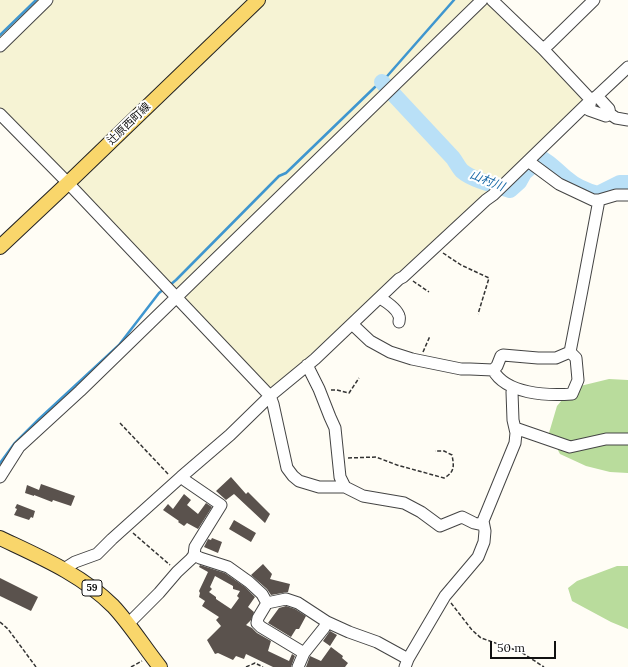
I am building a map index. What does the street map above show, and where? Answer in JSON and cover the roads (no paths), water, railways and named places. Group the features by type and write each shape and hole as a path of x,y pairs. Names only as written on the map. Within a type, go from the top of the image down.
{"main road":[{"name":"辻原西町線","path":"0,247 258,0"},
{"name":"59","path":"0,538 64,569 88,585 112,606 128,624 160,667"}],"street":[{"path":"0,46 47,0"},
{"path":"0,477 19,446 80,390 482,0"},
{"path":"492,0 594,98 609,109 610,114 616,118 628,120"},
{"path":"543,49 594,0"},
{"path":"64,569 74,562 97,554 493,195 628,67"},
{"path":"594,98 589,110 606,116 610,114"},
{"path":"0,114 68,183 270,396 287,468 293,476 299,481 319,487 345,487 363,496 404,503 421,512 440,526 462,517 484,526"},
{"path":"528,161 559,184 593,200 599,200 616,195 628,195"},
{"path":"570,352 599,200"},
{"path":"380,298 386,301 396,311 399,316 399,322"},
{"path":"352,324 370,340 390,352 412,360 461,370 470,368 493,370"},
{"path":"493,370 503,355 556,358 570,352"},
{"path":"493,370 496,376 514,388 527,392 541,394 572,394 578,380 576,358 570,352"},
{"path":"307,365 319,389 335,428 340,477 345,487"},
{"path":"304,653 261,627 257,623 258,618 267,603 286,599 298,603 327,622 377,642 407,663 445,596 478,557 484,542 485,531 483,520 515,443 516,434 513,420 512,392 514,388"},
{"path":"515,428 570,447 606,439 628,439"},
{"path":"128,624 191,559 194,555 195,548 221,505 186,481 178,479"},
{"path":"194,555 228,567 249,582 262,594 267,603"},
{"path":"298,667 304,653 327,622"}],"waterway":[{"path":"0,35 36,0"},
{"path":"170,285 279,176 286,173 382,82 454,0"},
{"name":"山村川","path":"382,82 453,158 462,171 478,180 510,190 519,182 524,173 541,158 573,183 594,193 598,194 620,183 628,183"},
{"path":"0,463 14,444 39,419 119,345 159,293 164,289"}]}
